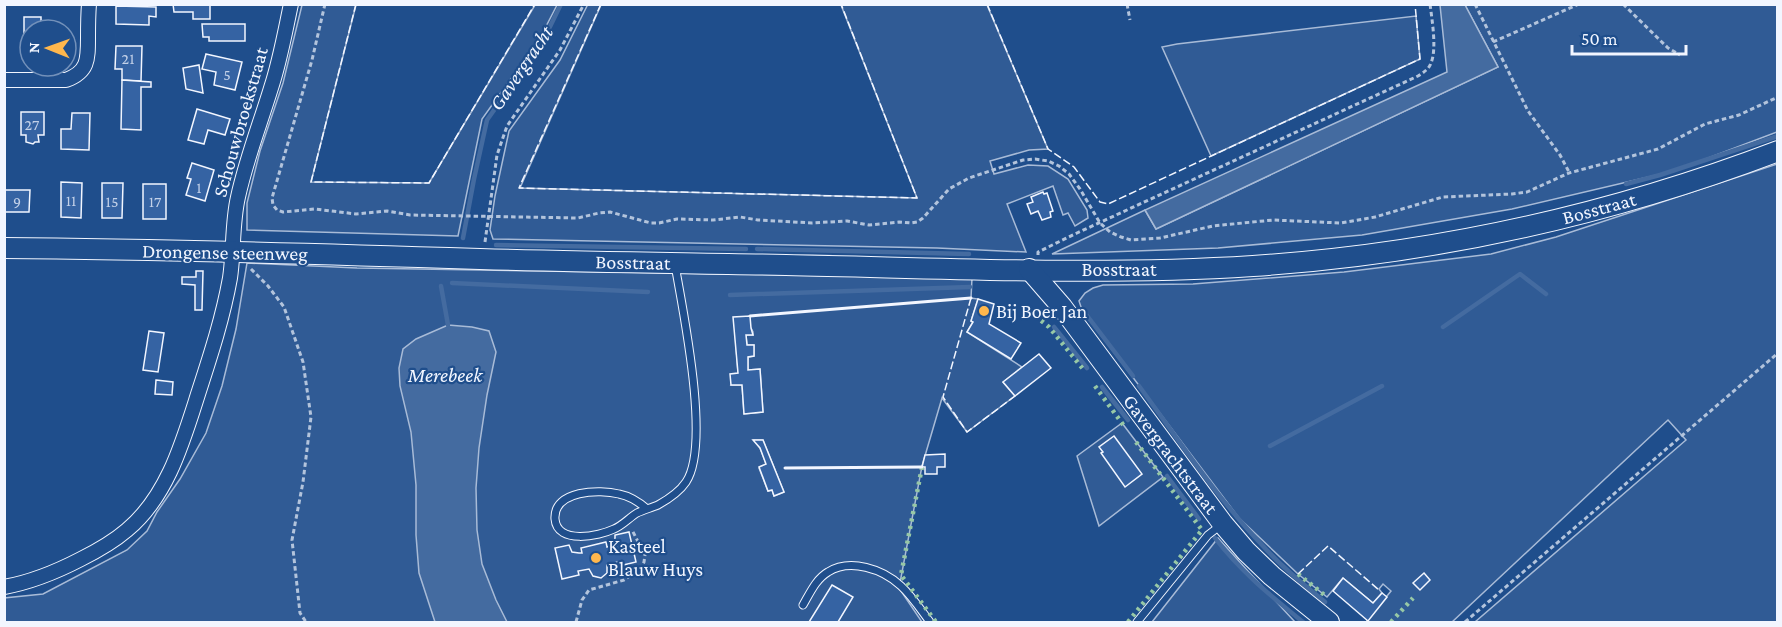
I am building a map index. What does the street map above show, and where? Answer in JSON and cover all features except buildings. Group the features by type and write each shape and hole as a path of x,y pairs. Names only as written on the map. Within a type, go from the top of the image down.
{"street":[{"path":"4,80 66,80 75,77 88,60 88,4"},
{"name":"Schouwbroekstraat","path":"4,587 24,584 41,578 111,543 128,530 158,496 182,442 221,324 230,277 238,195 276,70 291,4"},
{"name":"Bosstraat","path":"446,258 1034,269 1148,270 1252,266 1311,261 1436,244 1533,225 1629,201 1778,152"},
{"name":"Drongense steenweg","path":"4,248 233,251 446,258"},
{"name":"Gavergrachtstraat","path":"1034,269 1223,524 1272,576 1329,622"}],"lane":[{"path":"647,509 638,501 619,494 600,491 583,492 563,501 557,509 555,520 560,529 569,536 598,535 615,529 647,509 658,505 686,482 694,460 695,390 675,263"},
{"path":"1137,622 1208,535 1223,524"},
{"path":"803,605 819,580 828,572 840,566 858,566 892,579 908,593 930,622"}],"path":[{"path":"325,4 312,60 272,198 273,205 277,210 283,212 315,209 356,214 387,211 410,215 578,218 610,212 651,223 677,219 713,220 740,217 812,223 847,221 869,225 911,223 923,218 950,189 969,178 1023,160 1035,159 1048,161 1069,174 1100,223 1110,232 1131,240 1160,238 1230,223 1273,220 1341,223 1375,217 1430,199 1527,192 1569,173 1658,149 1705,124 1739,115 1778,97"},
{"path":"483,259 497,155 507,126 560,50 584,4"},
{"path":"1127,4 1130,20"},
{"path":"1034,269 1038,252 1427,70 1432,61 1434,49 1430,4"},
{"path":"1475,4 1528,111 1560,155 1569,173"},
{"path":"1493,42 1579,4"},
{"path":"1623,4 1668,48 1680,55"},
{"path":"233,251 268,286 284,307 303,362 311,417 303,482 292,540 300,613 306,622"},
{"path":"1465,622 1778,353"},
{"path":"576,622 582,600 590,590 624,580 641,568 645,555 628,520"}],"shaded area":[{"path":"588,4 601,5 520,188 917,198 841,5 987,5 1048,149 1029,150 990,161 994,174 1028,165 1048,166 1068,179 1087,210 1088,218 1075,226 1068,213 1063,215 1053,186 1007,204 1026,252 937,248 493,239 490,230 495,196 509,131 560,60"},
{"path":"302,5 356,5 311,182 429,183 535,5 557,5 540,38 482,119 458,236 247,230 247,203 260,151 283,83"},
{"path":"1465,5 1777,5 1777,132 1674,171 1512,209 1362,235 1218,248 1052,254 1145,210 1156,229 1498,67"},
{"path":"1416,16 1420,59 1211,156 1162,47 1177,44"},
{"path":"1777,164 1777,622 1475,622 1686,440 1668,420 1452,622 1366,622 1391,591 1383,584 1379,589 1382,593 1373,603 1343,578 1327,597 1298,574 1239,518 1082,310 1079,301 1085,293 1103,285 1193,284 1344,272 1491,254 1556,237"},
{"path":"247,263 357,268 972,278 971,298 978,299 971,321 973,322 967,332 1022,367 1003,382 1015,396 967,432 942,398 922,466 899,588 922,622 5,622 4,598 43,594 127,550 147,531 206,433 222,386 236,329","holes":["734,318 751,328 753,332 753,335 746,335 747,345 754,345 754,356 748,357 748,370 760,369 763,412 744,414 742,385 731,385 738,373","754,440 763,440 784,492 774,496 772,490 768,491 759,468 766,464"]},
{"path":"1122,423 1163,477 1099,526 1077,456"},
{"path":"1218,538 1246,569 1295,622 1152,622"}],"water":[{"path":"1440,5 1465,5 1498,67 1156,229 1145,210 1447,72"},
{"name":"Merebeek","path":"448,325 489,331 496,352 479,448 476,488 477,530 482,564 507,622 435,622 419,573 416,485 411,432 400,386 399,368 403,349 416,339"}],"waterway":[{"name":"Gavergracht","path":"463,238 487,120 543,41 561,4"},
{"path":"1626,184 1778,136"},
{"path":"496,245 746,249"},
{"path":"757,249 969,254"},
{"path":"1443,327 1520,274 1546,294"},
{"path":"452,283 648,292"},
{"name":"Gavergracht","path":"441,286 448,325"},
{"path":"730,295 970,287"},
{"path":"1085,313 1133,376"},
{"path":"1054,327 1087,368"},
{"path":"1139,386 1229,508 1278,561 1325,602"},
{"path":"1270,446 1382,386"},
{"path":"1102,387 1128,420"},
{"path":"1167,476 1199,519"},
{"path":"1215,538 1245,572 1303,622"}],"hedge":[{"path":"1022,309 1049,327 1083,369"},
{"path":"1095,386 1124,426"},
{"path":"1128,622 1202,530 1136,442"},
{"path":"922,467 901,575 936,622"},
{"path":"1298,574 1327,597"},
{"path":"1391,622 1413,598"}],"fence":[{"path":"356,4 311,182 429,183 535,4"},
{"path":"601,4 519,188 917,198 841,4"},
{"path":"987,4 1048,149 1074,167 1100,202 1108,204 1420,59 1415,4"},
{"path":"971,298 943,397 967,432 1015,396"},
{"path":"1298,574 1328,546 1379,590"}],"wall":[{"path":"750,316 971,298"},
{"path":"785,468 922,467"}],"place":[{"name":"Bij Boer Jan","path":"984,311"},
{"name":"Kasteel Blauw Huys","path":"596,558"}]}
